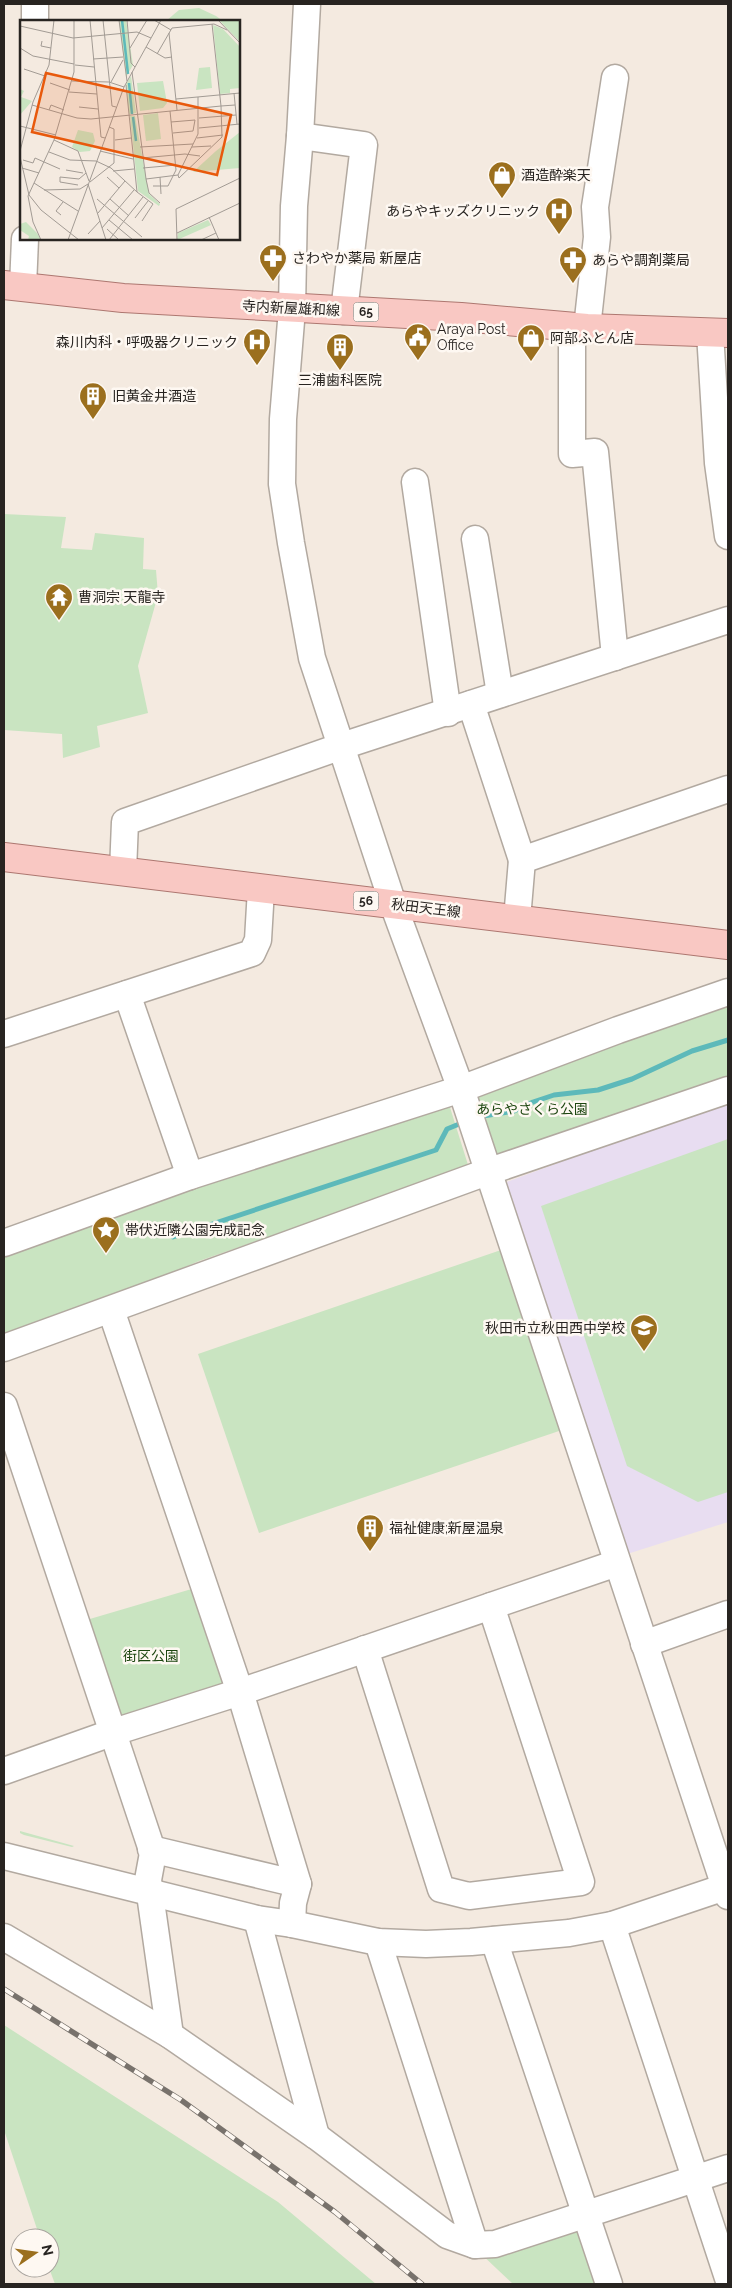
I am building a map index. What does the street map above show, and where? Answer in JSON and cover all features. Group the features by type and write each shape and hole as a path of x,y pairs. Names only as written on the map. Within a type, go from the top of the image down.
{"main road":[{"name":"寺内新屋雄和線","path":"13,286 123,298 461,317 579,328 719,333"},
{"name":"秋田天王線","path":"4,857 728,945"}],"street":[{"path":"35,4 35,20"},
{"path":"4,1856 257,1919 292,1924 378,1942 426,1944 569,1933 612,1925 727,1890 719,1841 644,1644 463,1096 393,904 312,658 282,484 283,419 292,309 294,206 307,4"},
{"path":"615,78 594,206 597,237 579,328 572,454 596,452 615,657"},
{"path":"300,136 364,146 344,311"},
{"path":"13,286 25,240"},
{"path":"719,333 718,463 728,536"},
{"path":"415,482 460,709 522,860 517,919"},
{"path":"475,539 500,694"},
{"path":"123,870 125,822 342,746 728,620"},
{"path":"522,860 728,789"},
{"path":"4,1034 252,953 258,940 261,889"},
{"path":"4,1243 190,1176 463,1096 618,1030 728,992"},
{"path":"127,994 190,1176"},
{"path":"4,1348 111,1310 485,1165 728,1090"},
{"path":"111,1310 240,1692 298,1884 293,1904 292,1924"},
{"path":"4,1406 153,1853 148,1880 170,2035"},
{"path":"4,1771 114,1732 240,1692 617,1563"},
{"path":"365,1649 441,1889 469,1896 581,1882 491,1606"},
{"path":"644,1644 728,1614"},
{"path":"151,1848 298,1884"},
{"path":"257,1919 316,2136"},
{"path":"612,1925 728,2278"},
{"path":"4,1937 170,2035 316,2136 447,2235 475,2244 495,2244 728,2168"},
{"path":"494,1940 608,2284"},
{"path":"378,1942 475,2244"}],"shaded area":[{"name":"秋田市立秋田西中学校","path":"728,1100 728,1522 624,1555 504,1183"}],"green space":[{"path":"199,8 222,20 167,20 179,10"},
{"path":"4,514 66,517 61,548 92,550 95,533 144,538 143,569 156,570 158,595 138,666 148,713 97,726 100,747 63,758 62,734 4,730"},
{"name":"あらやさくら公園","path":"728,1003 728,1080 499,1161 473,1089"},
{"path":"448,1101 469,1168 199,1261 123,1294 4,1334 4,1250"},
{"name":"秋田市立秋田西中学校","path":"728,1139 728,1492 698,1502 627,1466 541,1206"},
{"path":"501,1250 562,1430 259,1533 198,1354"},
{"name":"街区公園","path":"195,1588 225,1678 220,1689 121,1721 83,1621"},
{"path":"20,1831 74,1846 24,1835"},
{"path":"4,2025 278,2202 376,2284 55,2284 53,2278 60,2278 60,2228 37,2228 4,2130"},
{"path":"577,2223 599,2284 513,2284 479,2252"}],"waterway":[{"path":"477,1117 514,1111 554,1095 598,1090 632,1079 692,1051 728,1040"},
{"path":"173,1237 436,1150 447,1129 464,1122"}],"railway":[{"path":"4,1989 181,2100 335,2212 422,2284"}],"place":[{"name":"酒造酔楽天","path":"502,199"},
{"name":"あらやキッズクリニック","path":"559,235"},
{"name":"さわやか薬局 新屋店","path":"273,282"},
{"name":"あらや調剤薬局","path":"573,284"},
{"name":"Araya Post Office","path":"418,361"},
{"name":"阿部ふとん店","path":"531,362"},
{"name":"森川内科・呼吸器クリニック","path":"257,366"},
{"name":"三浦歯科医院","path":"340,371"},
{"name":"旧黄金井酒造","path":"93,420"},
{"name":"曹洞宗 天龍寺","path":"59,621"},
{"name":"帯伏近隣公園完成記念","path":"106,1254"},
{"name":"秋田市立秋田西中学校","path":"644,1352"},
{"name":"福祉健康;新屋温泉","path":"370,1552"}]}
